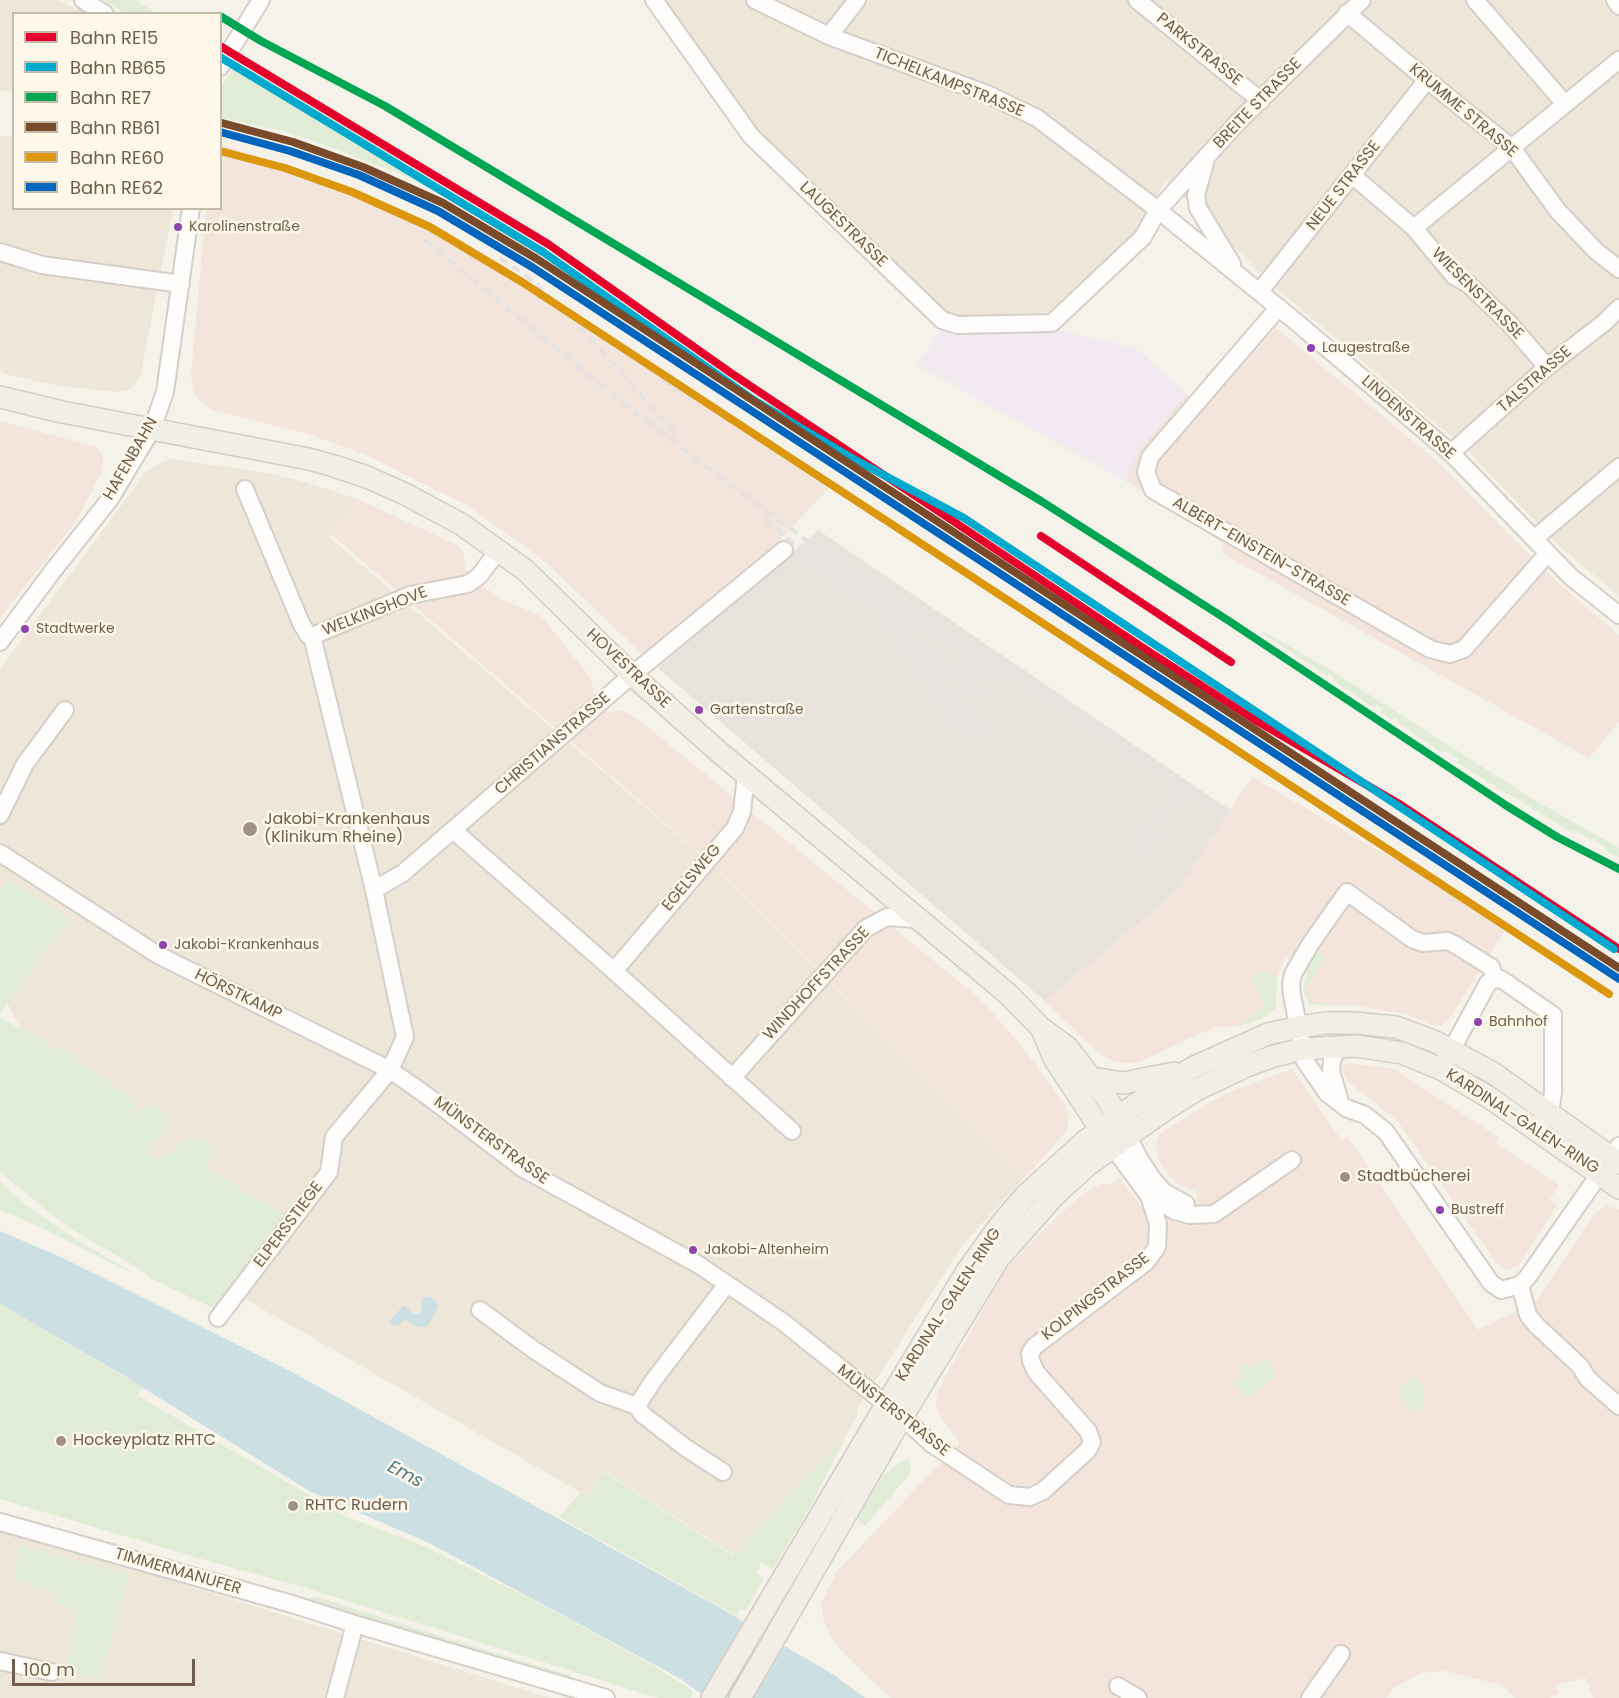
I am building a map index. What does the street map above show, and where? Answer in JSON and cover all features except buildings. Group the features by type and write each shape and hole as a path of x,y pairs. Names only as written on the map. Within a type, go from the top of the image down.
{"main road":[{"name":"HOVESTRASSE","path":"0,397 62,412 309,459 367,477 461,524 499,550 532,577 632,675 746,775 1008,994 1041,1028 1068,1048 1092,1078 1109,1123"},
{"name":"KARDINAL-GALEN-RING","path":"740,1698 798,1594 967,1271 1000,1225 1027,1194 1072,1152 1109,1123 1192,1068 1251,1040 1299,1027 1326,1023 1354,1023 1396,1027 1451,1049 1493,1073 1550,1113 1612,1160 1619,1188"},
{"name":"HOVESTRASSE","path":"1041,1028 1055,1060 1109,1123"},
{"name":"KARDINAL-GALEN-RING","path":"712,1698 778,1586 894,1411 988,1274 1026,1226 1088,1165 1198,1089 1247,1066 1303,1049 1338,1046 1378,1047 1402,1053 1441,1069 1515,1115 1612,1160"},
{"path":"1092,1078 1110,1082 1132,1082 1192,1068"},
{"path":"1109,1123 1120,1142"}],"street":[{"path":"83,0 102,12"},
{"path":"222,64 261,0"},
{"name":"LAUGESTRASSE","path":"654,0 751,136 942,320 958,326 1052,322 1143,237 1158,210"},
{"name":"TICHELKAMPSTRASSE","path":"755,0 828,36 987,94 1036,118 1158,210"},
{"path":"828,36 857,0"},
{"name":"PARKSTRASSE","path":"1137,0 1261,101"},
{"name":"BREITE STRASSE","path":"1158,210 1206,157 1362,0"},
{"path":"1475,0 1564,104"},
{"path":"1615,0 1619,6"},
{"name":"KRUMME STRASSE","path":"1347,13 1512,148 1558,211 1596,251 1619,269"},
{"path":"1414,228 1619,60"},
{"name":"NEUE STRASSE","path":"1260,291 1427,80"},
{"path":"1206,157 1196,195 1198,208 1237,273"},
{"name":"WIESENSTRASSE","path":"1353,175 1414,228 1454,276 1468,284 1508,322 1547,367"},
{"name":"HAFENBAHN","path":"0,642 110,499 152,429 165,392 191,210"},
{"name":"LINDENSTRASSE","path":"1158,210 1260,291 1451,453 1571,577 1619,615"},
{"path":"0,252 42,265 180,284"},
{"name":"ALBERT-EINSTEIN-STRASSE","path":"1278,306 1150,457 1146,472 1153,490 1430,649 1450,654 1464,649 1548,554"},
{"name":"TALSTRASSE","path":"1451,453 1547,367 1605,322 1619,308"},
{"path":"1534,539 1619,467"},
{"path":"245,489 303,628 310,635 374,890 405,1037 390,1070"},
{"name":"WELKINGHOVE","path":"310,635 410,596 468,584 478,576 499,550"},
{"name":"CHRISTIANSTRASSE","path":"374,890 403,873 632,675 784,550"},
{"path":"0,815 25,764 65,710"},
{"name":"EGELSWEG","path":"614,970 735,828 744,806 746,775"},
{"path":"453,830 614,970 792,1131"},
{"name":"HÖRSTKAMP","path":"0,853 158,955 390,1070"},
{"path":"1495,979 1491,967 1454,944 1447,941 1424,943 1412,939 1347,892 1311,943 1293,974 1292,995 1305,1061 1328,1093 1346,1108 1365,1114 1386,1132 1495,1288 1501,1290 1520,1285 1527,1278 1612,1160"},
{"name":"WINDHOFFSTRASSE","path":"732,1078 865,929 887,917 916,919"},
{"path":"1441,1069 1488,983 1501,979 1554,1015 1554,1079 1550,1113 1546,1119 1535,1121 1515,1115"},
{"path":"1338,1046 1332,1061 1332,1071 1340,1102"},
{"name":"MÜNSTERSTRASSE","path":"390,1070 522,1168 687,1258 728,1284 783,1322 932,1444 1016,1496"},
{"name":"ELPERSSTIEGE","path":"218,1318 329,1172 334,1137 390,1070"},
{"path":"1120,1142 1140,1160 1164,1192 1174,1199 1199,1207 1219,1206 1237,1198"},
{"name":"KOLPINGSTRASSE","path":"1016,1496 1030,1497 1043,1491 1088,1450 1092,1442 1088,1431 1036,1372 1030,1361 1030,1353 1035,1346 1153,1255 1157,1247 1158,1224 1149,1196 1120,1142"},
{"path":"1149,1196 1175,1211 1203,1216 1221,1211 1292,1160"},
{"path":"637,1406 652,1381 728,1284"},
{"path":"1520,1285 1528,1315 1536,1325 1580,1366 1588,1379 1619,1406"},
{"path":"480,1310 534,1350 600,1393 637,1406 642,1414 686,1448 723,1472"},
{"name":"TIMMERMANUFER","path":"0,1522 170,1568 606,1698"},
{"path":"335,1698 355,1624"},
{"path":"1310,1698 1341,1654"},
{"path":"0,1661 52,1672"},
{"path":"1118,1686 1138,1698"}],"shaded area":[{"path":"0,0 57,0 84,12 12,12 12,92 0,91"},
{"path":"665,0 1619,0 1619,596 1557,544 1468,451 1275,287 1166,180 1137,230 1049,312 952,317 752,132"},
{"path":"0,136 12,136 12,210 173,210 141,373 135,385 119,392 60,386 0,371"},
{"path":"222,144 355,190 431,227 523,282 628,350 830,487 774,546 644,656 542,559 468,506 364,454 308,434 210,409 193,390 191,375 206,210 222,210"},
{"path":"1276,328 1438,462 1547,573 1619,635 1619,722 1589,758 1222,553 1224,544 1126,481 917,365 942,330 1136,348 1203,408"},
{"path":"1054,329 1136,348 1187,394 1138,451 1126,481 917,365 942,330"},
{"path":"0,421 96,447 103,455 101,473 77,520 0,618"},
{"path":"172,459 267,473 358,499 329,537 716,868 1023,1179 963,1244 857,1409 857,1417 846,1435 734,1555 604,1471 588,1496 580,1492 240,1296 56,1100 6,1000 0,996 0,669 146,472 161,462"},
{"path":"358,499 459,546 464,555 464,568 492,593 541,616 590,677 594,690 592,697 606,712 624,711 639,720 978,997 1021,1045 1064,1104 1069,1116 1067,1129 1062,1136 1024,1179 716,867 331,534"},
{"path":"818,530 1230,810 1176,892 1045,1001 658,668"},
{"path":"1252,777 1374,848 1450,886 1509,924 1449,1019 1442,1026 1432,1025 1406,1014 1356,1006 1310,1004 1303,990 1307,973 1286,957 1276,979 1276,1008 1261,1019 1239,1026 1217,1027 1136,1063 1116,1062 1103,1056 1045,1001 1176,892"},
{"path":"1349,1063 1394,1069 1498,1137 1495,1143 1559,1185 1550,1199 1557,1205 1519,1265 1506,1270 1497,1264 1396,1119 1347,1081 1342,1068"},
{"path":"1292,1069 1342,1141 1348,1137 1478,1330 1536,1301 1596,1212 1607,1206 1619,1209 1619,1698 1593,1698 1586,1678 1556,1685 1559,1693 1550,1698 1515,1698 1502,1685 1445,1671 1422,1673 1393,1688 1387,1698 892,1698 836,1645 824,1622 821,1603 837,1571 960,1443 938,1413 936,1402 938,1390 1005,1271 1043,1230 1079,1197 1102,1183 1109,1185 1119,1178 1141,1207 1180,1224 1195,1226 1197,1192 1181,1186 1168,1174 1160,1162 1155,1145 1159,1134 1234,1090"},
{"path":"0,1532 131,1568 550,1698 0,1698"}],"green space":[{"path":"104,0 135,0 155,12 123,12"},
{"path":"237,63 415,170 474,209 473,211 408,177 322,144 284,131 222,118 222,86"},
{"path":"1263,631 1337,674 1531,798 1619,848 1619,857 1605,850 1606,847 1574,830 1572,833 1507,794 1457,762 1459,759 1446,751 1443,753 1398,723 1399,721 1395,718 1393,720 1380,712 1382,709 1376,704 1373,707 1332,680 1334,677 1329,674 1327,676 1262,633"},
{"path":"7,878 70,919 0,1013 0,889"},
{"path":"1318,952 1326,957 1306,989 1309,998 1316,1003 1329,1005 1310,1004 1303,990 1308,970"},
{"path":"1269,972 1277,976 1276,1008 1264,1017 1238,1027 1265,1005 1251,980 1253,973"},
{"path":"0,1017 56,1049 62,1049 128,1095 136,1104 132,1115 141,1108 157,1104 169,1119 164,1133 152,1143 151,1155 154,1159 172,1152 181,1144 196,1138 203,1139 214,1151 207,1169 283,1213 309,1182 315,1184 215,1309 152,1279 140,1269 81,1235 60,1221 0,1172"},
{"path":"0,1182 22,1202 69,1235 136,1275 32,1223 0,1210"},
{"path":"0,1304 142,1387 138,1396 345,1516 426,1547 537,1602 654,1666 693,1691 691,1698 658,1698 306,1588 0,1499"},
{"path":"1266,1359 1277,1376 1247,1398 1233,1382 1242,1376 1239,1372 1241,1367 1246,1364 1253,1368"},
{"path":"1415,1377 1425,1391 1422,1407 1412,1413 1399,1394 1400,1387"},
{"path":"846,1435 813,1502 773,1569 761,1563 756,1573 764,1578 746,1610 739,1610 737,1616 559,1517 580,1493 589,1496 604,1472 732,1557"},
{"path":"906,1459 911,1467 909,1475 865,1526 857,1519 884,1474"},
{"path":"20,1545 129,1575 100,1680 65,1672 78,1611 55,1603 57,1592 12,1580"},
{"path":"314,1596 446,1638 445,1642 307,1602 307,1599"},
{"path":"449,1639 572,1676 570,1681 447,1644"}],"water":[{"name":"Ems","path":"0,1231 63,1258 290,1371 717,1606 834,1675 865,1698 707,1698 681,1679 429,1543 309,1491 121,1374 0,1304"},
{"path":"429,1296 436,1301 438,1307 427,1327 419,1327 405,1320 396,1326 391,1325 390,1321 404,1305 414,1314 419,1314 422,1310 422,1298"}],"railway":[{"path":"425,240 614,396 719,476 829,557 987,664"},
{"path":"500,258 529,278 572,317 679,438"},
{"path":"589,326 691,400"},
{"path":"658,349 733,392"},
{"path":"764,518 798,548 875,606 944,666 983,696"},
{"path":"887,624 959,707 987,728"},
{"path":"982,650 1223,812"},
{"path":"973,663 995,678"},
{"path":"920,673 948,711 980,739"},
{"path":"1169,797 1178,802"},
{"path":"1158,813 1167,819"},
{"path":"1145,832 1154,838"},
{"path":"1137,844 1146,850"}],"rail line":[{"name":"RE7","path":"222,17 261,41 385,106 1041,501 1229,621 1507,806 1557,837 1619,869"},
{"name":"RE15","path":"222,47 548,244 731,373 1145,649 1255,720 1401,805 1619,949"},
{"name":"RB65","path":"222,58 543,252 755,401 850,457 964,518 1614,949"},
{"name":"RB61","path":"222,123 293,142 363,167 443,203 537,259 1619,968"},
{"name":"RE62","path":"222,133 290,151 359,175 438,211 532,267 1619,979"},
{"name":"RE60","path":"222,152 285,168 352,192 430,227 522,282 1609,994"},
{"name":"RE15","path":"1041,536 1231,662"}],"place":[{"name":"Karolinenstraße","path":"178,227"},
{"name":"Laugestraße","path":"1311,348"},
{"name":"Stadtwerke","path":"25,629"},
{"name":"Gartenstraße","path":"699,710"},
{"name":"Jakobi-Krankenhaus (Klinikum Rheine)","path":"250,829"},
{"name":"Jakobi-Krankenhaus","path":"163,945"},
{"name":"Bahnhof","path":"1478,1022"},
{"name":"Stadtbücherei","path":"1345,1177"},
{"name":"Bustreff","path":"1440,1210"},
{"name":"Jakobi-Altenheim","path":"693,1250"},
{"name":"Hockeyplatz RHTC","path":"61,1441"},
{"name":"RHTC Rudern","path":"293,1506"}]}
